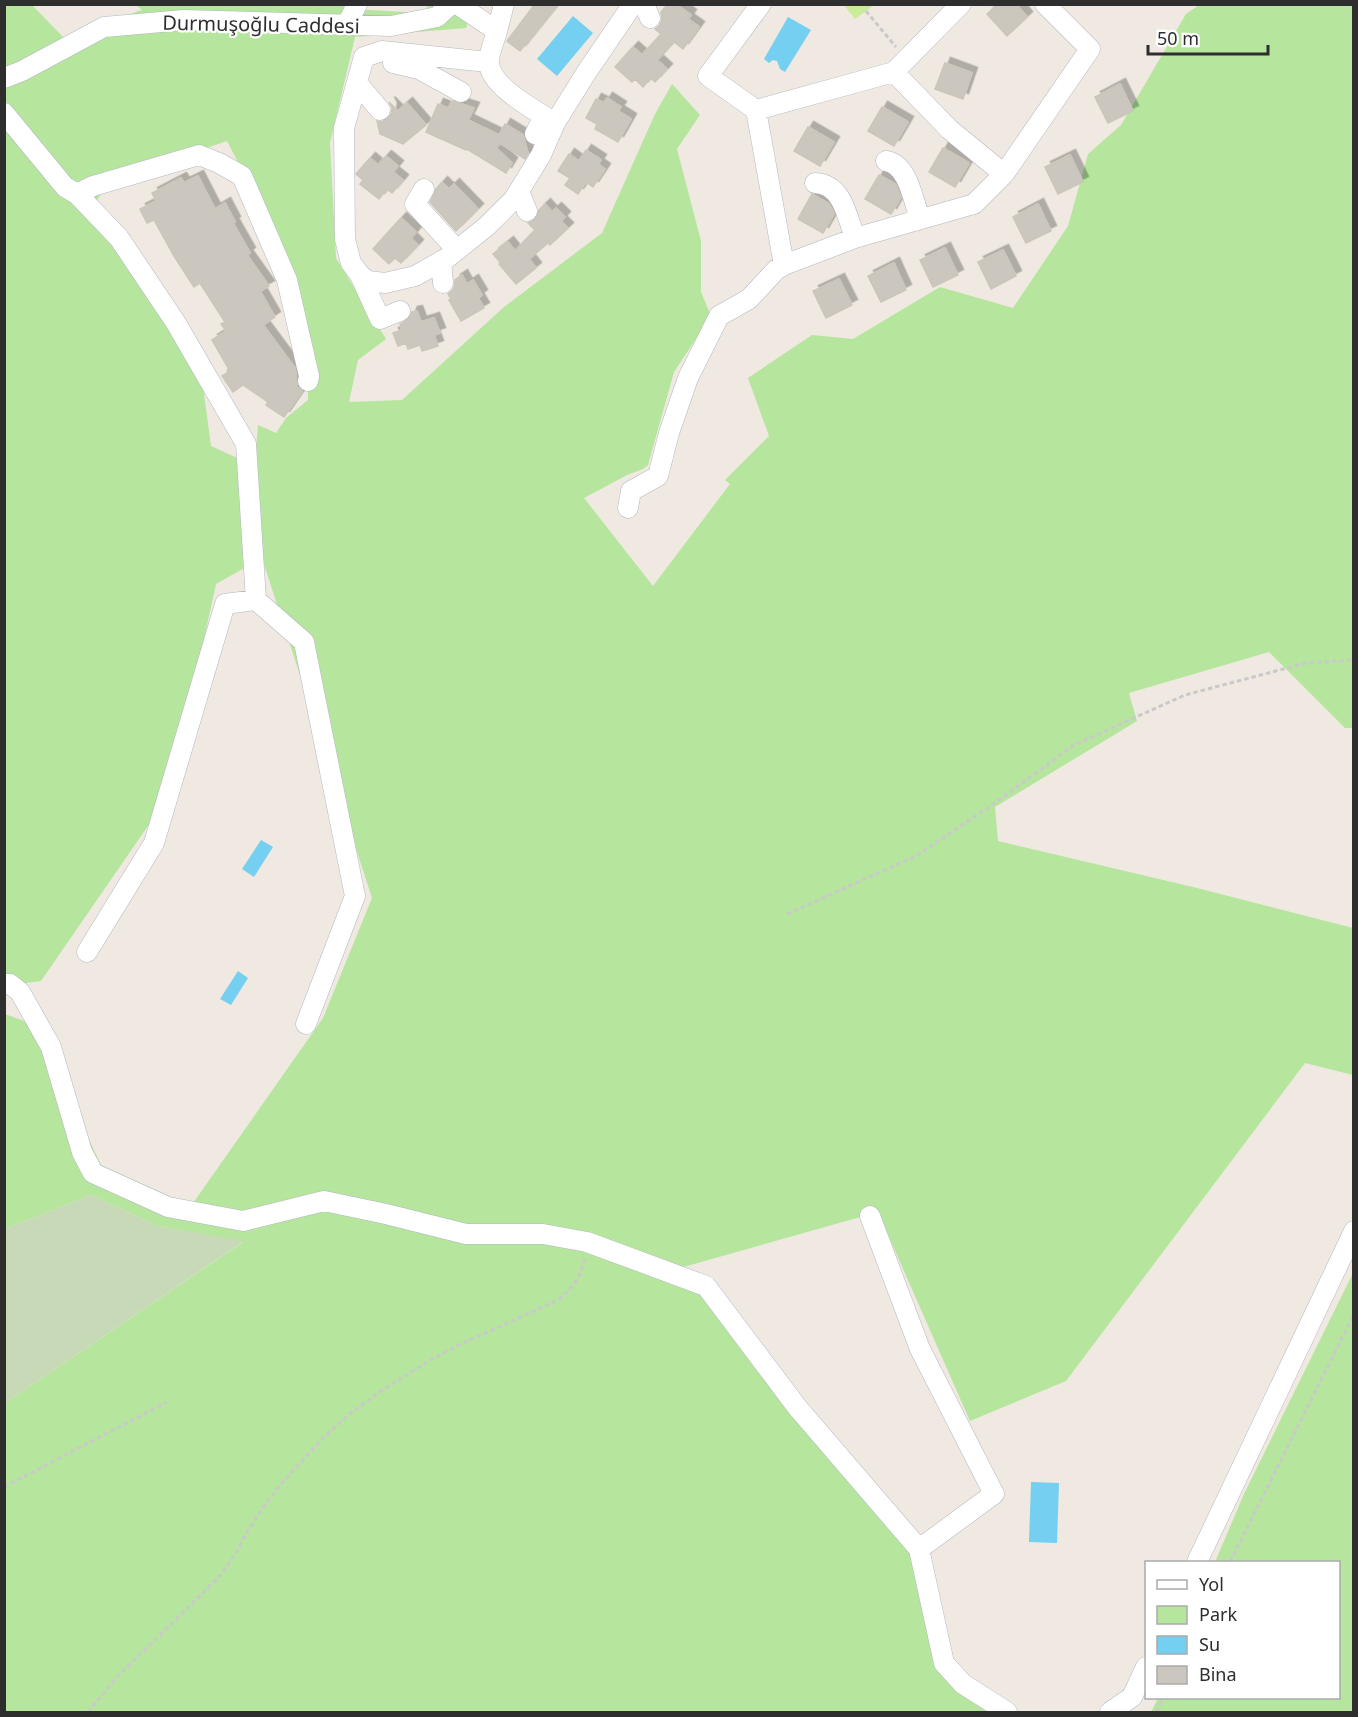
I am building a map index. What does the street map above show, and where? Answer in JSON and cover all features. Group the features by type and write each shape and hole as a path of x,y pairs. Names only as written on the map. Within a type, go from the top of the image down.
{"street":[{"path":"347,25 357,4"},
{"name":"Durmuşoğlu Caddesi","path":"4,78 104,27 184,20 391,26 437,17 451,4"},
{"path":"457,4 497,31"},
{"path":"504,4 488,62 493,76 506,90 550,119"},
{"path":"535,134 550,119 579,97 612,50 633,4"},
{"path":"761,4 708,76 756,110 784,265"},
{"path":"756,110 900,66 961,4"},
{"path":"627,508 631,491 658,476 688,378 719,316 748,299 776,270 784,265 855,238 974,204 1004,174 1090,49 1045,4"},
{"path":"364,57 382,51 488,62"},
{"path":"364,57 344,128 351,160 352,210 345,239 351,263 360,275 380,319 400,311"},
{"path":"364,57 419,69 461,92"},
{"path":"900,66 949,129 1004,174"},
{"path":"357,83 380,110"},
{"path":"4,113 65,187 77,194 119,238 176,323 246,444 256,600 304,642 355,896 306,1024"},
{"path":"360,275 368,281 385,283 416,276 489,234 519,191 548,158 550,119"},
{"path":"77,194 93,186 198,155 219,163 242,176 287,280 309,376 308,381"},
{"path":"886,161 895,164 904,172 920,219"},
{"path":"815,183 828,185 839,196 855,238"},
{"path":"424,189 415,204 449,255 443,283"},
{"path":"519,191 526,211"},
{"path":"87,952 154,843 225,604 256,600"},
{"path":"4,984 10,984 20,992 51,1047 82,1152 93,1173 168,1207 243,1221 324,1202 386,1214 466,1234 543,1234 587,1242 706,1286 797,1407 919,1549 944,1663 963,1684 1007,1713"},
{"path":"870,1216 920,1349 994,1494 919,1549"},
{"path":"1198,1561 1353,1231"},
{"path":"1110,1713 1132,1697 1145,1668"}],"path":[{"path":"866,11 900,66"},
{"path":"787,914 916,856 992,805 1074,745 1185,695 1306,663 1353,660"},
{"path":"88,1713 117,1677 198,1595 218,1578 262,1509 281,1484 326,1435 378,1393 432,1359 564,1296 580,1273 587,1242"},
{"path":"1231,1561 1353,1314"},
{"path":"4,1487 167,1402"},
{"path":"1156,1713 1163,1699"}],"green space":[{"path":"342,4 352,9 422,13 429,5 475,5 466,28 355,37 330,143 336,258 386,339 358,360 349,402 402,400 504,307 602,233 655,114 672,84 700,115 677,149 701,241 701,292 711,316 674,372 648,465 584,498 653,586 730,484 725,480 769,436 748,378 812,335 853,339 940,287 1013,308 1068,226 1088,154 1121,125 1186,14 1199,5 1353,5 1353,728 1345,728 1269,652 1129,693 1137,721 995,807 998,841 1353,928 1353,1075 1305,1063 1066,1381 970,1421 878,1212 680,1268 902,1517 957,1688 1002,1712 5,1712 5,1403 243,1242 158,1226 91,1195 5,1229 5,1014 35,1025 101,1165 191,1206 323,1018 372,898 262,558 216,584 170,794 41,981 5,986 5,5 32,5 63,37 142,10 136,5","holes":["227,141 269,222 308,330 308,400 286,418 276,433 258,425 255,462 235,457 211,446 203,386 189,356 92,207 111,180"]},
{"path":"844,5 874,5 855,19"},
{"path":"91,1195 158,1226 244,1241 5,1403 5,1229"},
{"path":"1353,1273 1353,1712 1151,1712 1158,1699 1340,1699 1340,1561 1215,1561 1244,1494"}],"water":[{"path":"573,16 593,33 557,76 537,59"},
{"path":"788,17 811,30 785,72 780,69 777,61 773,60 769,63 764,59"},
{"path":"261,840 273,847 254,877 242,869"},
{"path":"238,971 248,978 231,1005 220,999"},
{"path":"1031,1482 1059,1483 1057,1543 1029,1542"}],"building":[{"path":"535,4 558,4 520,51 507,41"},
{"path":"998,4 1016,4 1027,17 1007,36 987,14"},
{"path":"667,5 677,5 691,15 688,19 699,27 683,49 674,42 657,60 667,69 655,82 651,78 643,87 635,79 632,82 615,67 633,47 642,55 661,34 655,29 660,25 661,12"},
{"path":"945,63 972,73 963,99 935,89"},
{"path":"1120,84 1133,111 1108,123 1095,97"},
{"path":"607,98 621,107 618,111 631,119 618,142 595,129 597,124 586,118 596,99 604,103"},
{"path":"452,101 474,108 468,120 499,135 505,124 523,135 528,154 525,159 500,143 496,148 512,163 506,173 467,149 426,132 438,104 448,108"},
{"path":"389,102 398,111 407,103 426,125 403,144 380,134 377,121 383,122 391,115 392,108"},
{"path":"882,107 908,122 894,146 868,131"},
{"path":"808,127 834,142 820,166 794,151"},
{"path":"943,148 969,163 955,187 929,172"},
{"path":"586,150 601,160 598,164 605,169 593,187 586,182 578,194 565,185 570,178 558,171 569,154 579,161"},
{"path":"1070,155 1083,182 1058,194 1045,167"},
{"path":"386,156 398,166 393,172 403,180 392,193 387,189 379,199 360,184 363,180 356,174 370,158 378,165"},
{"path":"879,175 895,184 901,197 891,214 865,199"},
{"path":"198,176 215,209 225,203 250,253 247,255 269,286 260,291 275,317 263,325 295,368 297,387 302,391 284,417 266,405 268,402 243,385 233,392 222,376 230,371 212,340 226,331 221,324 225,322 200,283 194,287 154,220 147,223 140,209 156,201 152,193 181,178 184,183"},
{"path":"442,182 449,189 454,184 478,209 456,231 430,202"},
{"path":"812,194 829,204 834,214 823,233 798,219"},
{"path":"545,204 552,212 556,208 565,217 561,221 568,228 550,245 548,243 529,259 536,268 516,284 493,254 508,242 515,251 535,230 528,223 536,219 539,210"},
{"path":"1038,204 1051,231 1026,243 1013,217"},
{"path":"401,218 416,232 411,238 418,245 401,263 395,258 389,264 373,249"},
{"path":"945,248 958,275 933,287 920,260"},
{"path":"1003,250 1016,276 991,289 978,262"},
{"path":"894,263 906,290 881,302 868,276"},
{"path":"462,275 467,284 473,280 482,295 478,298 484,308 461,321 448,294 454,289 455,280"},
{"path":"839,279 852,305 826,318 813,291"},
{"path":"417,311 421,322 434,318 440,333 434,335 438,346 422,351 420,345 408,349 406,343 398,346 393,333 402,330 400,324 409,319 412,312"}]}
